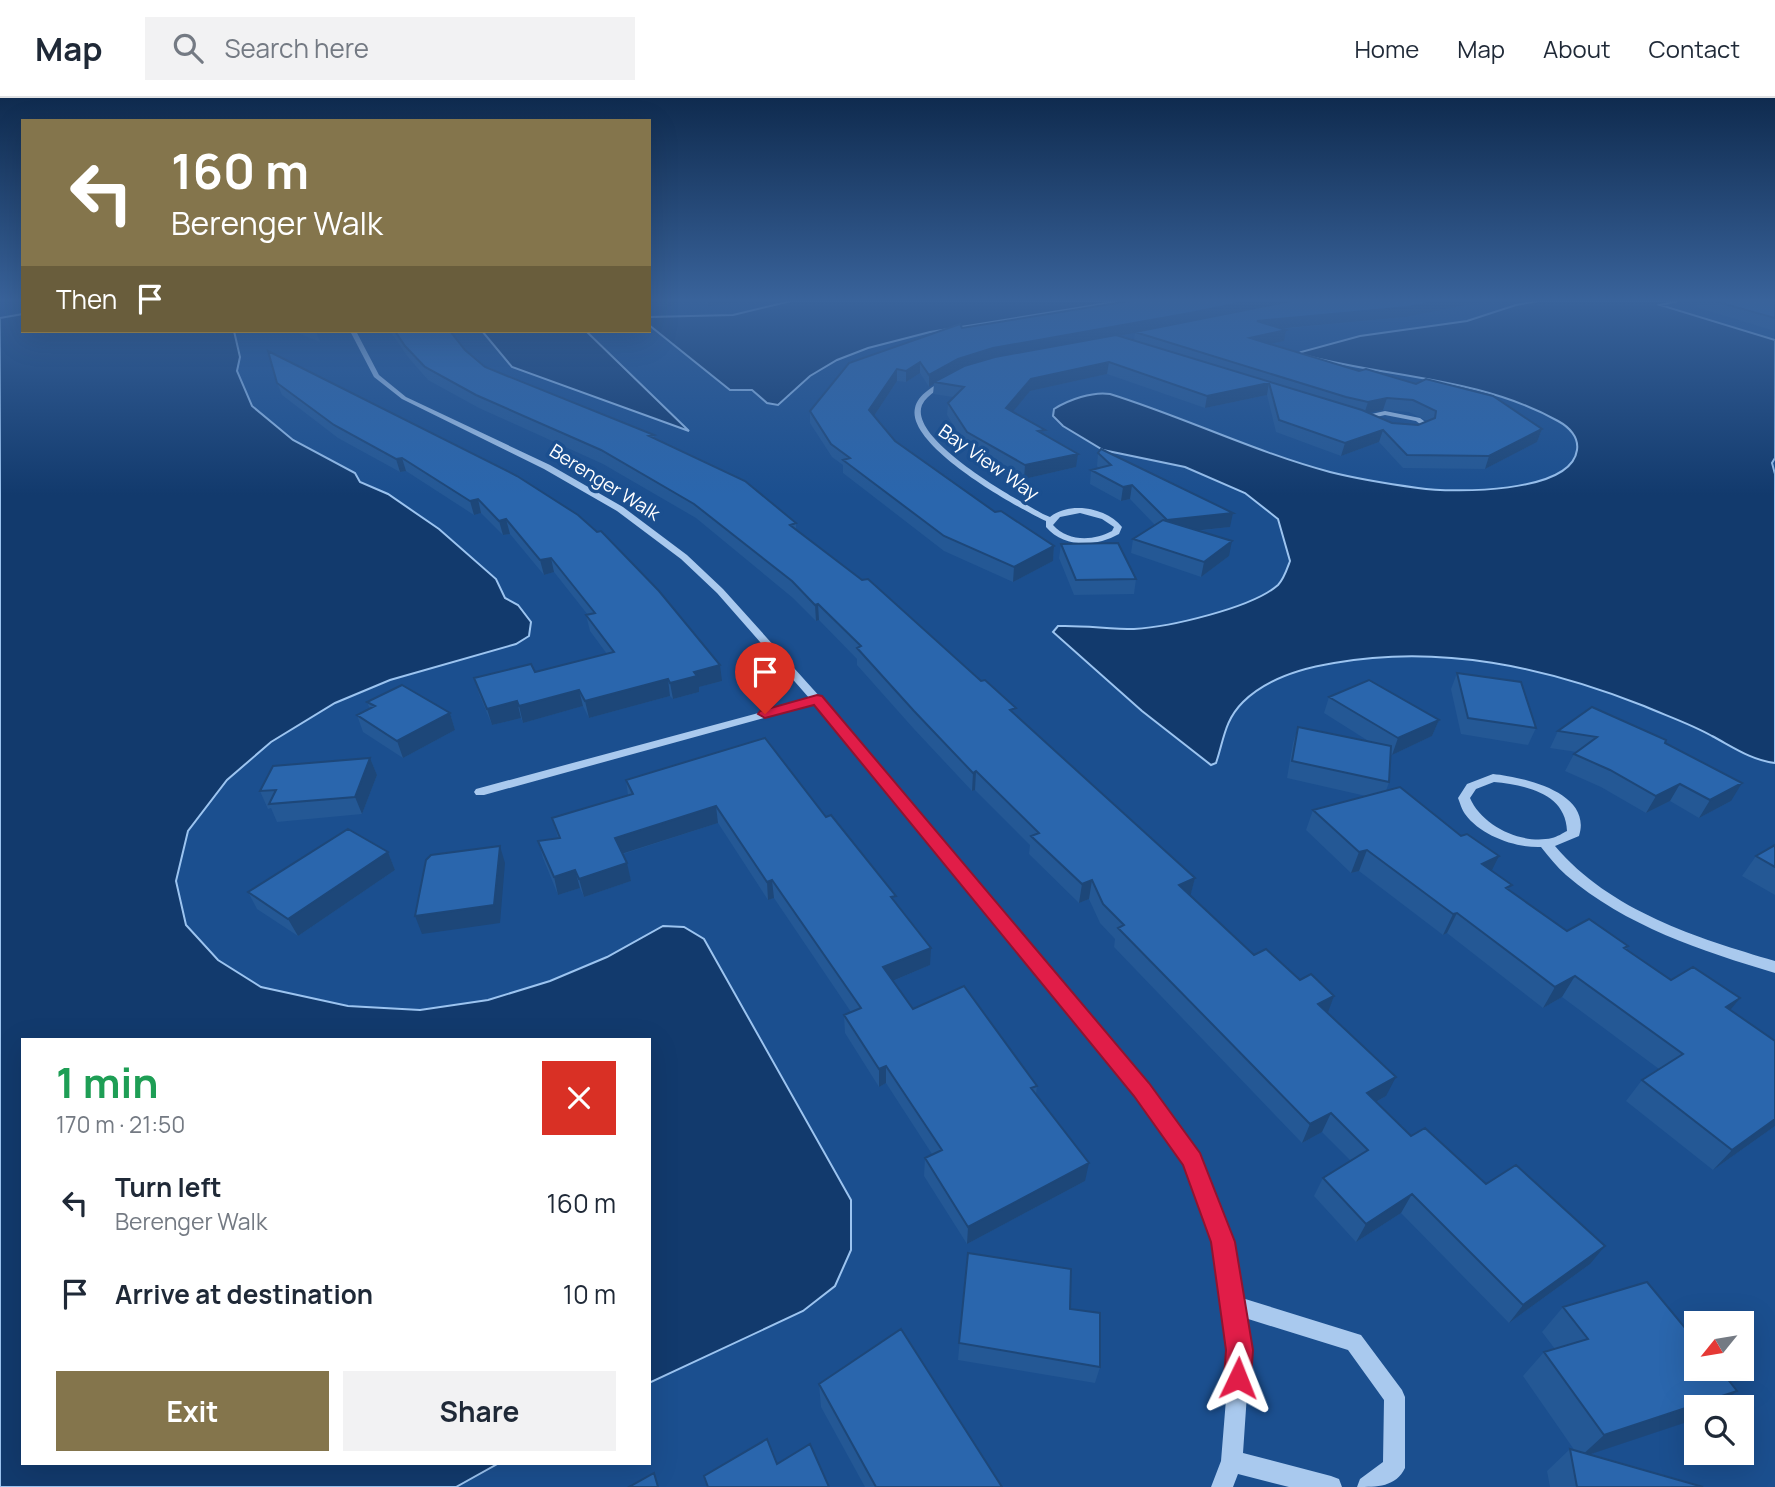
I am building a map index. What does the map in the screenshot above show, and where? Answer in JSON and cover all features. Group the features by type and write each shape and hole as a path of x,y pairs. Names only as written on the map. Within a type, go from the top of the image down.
{"street":[{"name":"Berenger Walk","path":"371,366 376,376 404,398 548,467 620,509 684,557 720,591 817,699 1141,1090 1192,1160 1223,1242 1240,1350 1232,1461 1222,1487"},
{"name":"Bay View Way","path":"960,374 928,392 917,409 917,422 930,443 1024,509 1050,520 1067,512 1080,511 1105,516 1118,527 1110,537 1100,540 1073,540 1052,531 1050,520"},
{"path":"1353,417 1367,420 1376,428 1398,433 1420,433 1428,427 1418,419 1397,414 1376,414 1367,420"},
{"path":"480,792 817,699"},
{"path":"1546,844 1564,841 1574,833 1576,821 1554,796 1513,780 1484,779 1465,788 1462,799 1468,811 1481,824 1501,835 1524,842 1546,844 1570,872 1608,899 1656,924 1735,956 1775,967"},
{"path":"1233,1305 1354,1342 1395,1397 1394,1468 1368,1487"},
{"path":"1232,1461 1331,1487"}],"water":[{"path":"0,366 238,366 237,371 252,406 293,440 355,473 360,482 388,494 439,529 496,579 505,598 518,605 531,622 529,636 516,644 390,680 335,703 271,742 227,780 188,831 176,881 186,925 218,960 261,987 348,1006 420,1010 488,1000 550,981 607,957 663,926 684,927 704,939 851,1200 851,1250 835,1286 803,1311 651,1382 651,1038 21,1038 21,1465 495,1465 456,1487 0,1487"},
{"path":"622,366 689,431 512,367"},
{"path":"700,366 827,366 810,376 778,405 767,403 752,390 730,390"},
{"path":"1351,366 1775,366 1775,458 1772,463 1775,474 1775,763 1750,756 1696,728 1644,706 1569,680 1492,663 1414,656 1334,663 1298,671 1274,681 1252,694 1237,709 1228,724 1216,763 1211,765 1142,711 1053,632 1058,626 1134,629 1188,620 1230,609 1278,585 1290,561 1278,519 1245,493 1185,467 1103,450 1063,426 1053,416 1054,409 1081,397 1110,394 1302,464 1351,477 1434,490 1482,490 1533,483 1554,475 1570,464 1577,450 1576,441 1566,426 1558,421 1497,395 1433,380"}],"building":[{"path":"272,366 298,366 517,476 578,515 597,532 601,531 659,591 720,665 694,672 697,676 670,683 668,679 585,701 579,690 519,706 517,701 487,709 474,678 531,664 535,672 614,652 586,615 595,613 551,558 540,560 506,519 499,521 478,499 470,501 402,458 396,459 334,425 277,383"},
{"path":"484,366 654,435 649,436 745,481 796,523 790,525 862,580 868,579 981,681 985,680 1016,708 1010,710 1195,878 1179,885 1254,955 1266,949 1300,980 1311,974 1334,996 1318,1004 1396,1077 1367,1093 1411,1136 1425,1128 1486,1184 1516,1165 1605,1246 1523,1305 1412,1194 1366,1224 1323,1178 1368,1150 1331,1113 1310,1124 1118,928 1124,925 1103,904 1092,880 1082,884 1031,836 1039,833 976,771 973,773 857,648 861,646 818,604 815,605 792,581 694,504 601,450 476,395 425,367"},
{"path":"847,366 914,366 906,371 897,369 869,410 895,441 995,512 1001,511 1054,546 1014,567 944,536 843,460 850,458 831,444 810,411"},
{"path":"923,366 946,366 929,375"},
{"path":"964,366 1091,366 1031,379 1006,408 1045,430 1038,431 1078,454 1025,465 967,432 948,403 964,387 934,382"},
{"path":"1120,366 1217,366 1362,410 1392,423 1418,425 1435,418 1436,411 1413,400 1387,398 1368,402 1245,366 1342,366 1359,371 1366,369 1416,384 1426,379 1493,396 1542,429 1489,456 1407,455 1383,430 1345,443 1279,420 1269,383 1207,396"},
{"path":"1101,449 1233,513 1167,520 1132,485 1123,487 1091,470 1111,465 1098,453"},
{"path":"1163,520 1232,541 1204,562 1133,539"},
{"path":"1118,543 1136,579 1076,580 1061,544"},
{"path":"1457,673 1521,682 1536,728 1468,718"},
{"path":"1369,680 1439,720 1398,738 1329,697"},
{"path":"402,685 450,713 397,741 357,715 375,706 367,702"},
{"path":"1592,707 1666,740 1665,743 1742,783 1710,800 1680,784 1656,796 1610,770 1574,754 1597,737 1558,731"},
{"path":"1298,727 1391,746 1389,782 1292,761"},
{"path":"765,738 826,817 831,815 896,896 891,897 931,948 883,967 913,1009 964,986 1037,1086 1031,1088 1089,1163 968,1227 925,1158 942,1150 886,1066 879,1069 844,1015 861,1008 772,880 767,882 716,806 615,838 627,863 579,879 575,870 554,877 538,841 560,838 552,818 633,794 626,780"},
{"path":"370,758 355,797 269,804 276,790 260,791 273,766"},
{"path":"1400,787 1461,836 1467,834 1499,856 1482,864 1512,885 1506,888 1567,931 1589,919 1628,946 1624,948 1671,980 1693,967 1740,998 1726,1007 1775,1041 1775,1119 1732,1150 1642,1080 1683,1054 1575,976 1555,987 1367,850 1359,852 1313,810"},
{"path":"348,829 388,852 288,919 248,892"},
{"path":"1775,845 1775,867 1756,856"},
{"path":"500,846 494,905 415,916 426,860 431,855"},
{"path":"968,1253 1071,1269 1070,1309 1100,1313 1100,1367 959,1343"},
{"path":"1647,1282 1684,1327 1684,1381 1729,1381 1737,1391 1725,1395 1684,1395 1684,1409 1604,1435 1544,1352 1588,1339 1563,1307"},
{"path":"901,1329 1002,1487 876,1487 819,1384"},
{"path":"767,1439 777,1464 810,1444 829,1487 708,1487 704,1476"},
{"path":"1570,1449 1703,1487 1577,1487"},
{"path":"654,1473 658,1487 629,1487"}],"route":[{"path":"765,714 817,699 1141,1090 1192,1160 1223,1242 1240,1350 1238,1378"}]}
